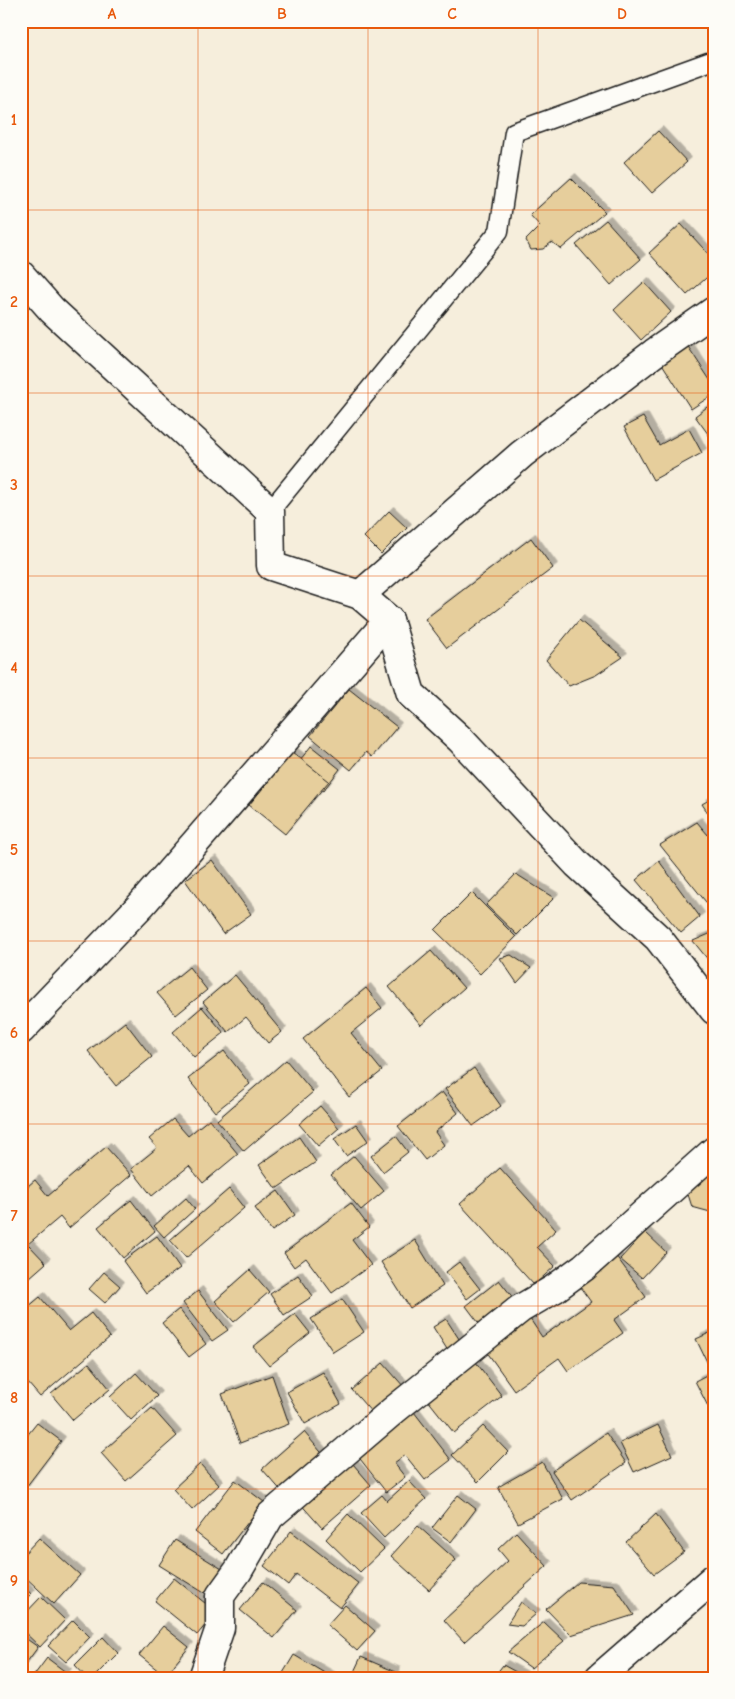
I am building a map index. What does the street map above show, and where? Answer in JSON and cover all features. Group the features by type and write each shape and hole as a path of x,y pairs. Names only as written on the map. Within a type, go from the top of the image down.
{"street":[{"path":"21,275 52,310 270,511 271,566 360,595 388,620 411,694 460,739 577,864 658,938 714,1010"},
{"path":"360,595 522,454 654,353 714,311"},
{"path":"21,1030 142,904 388,620"},
{"path":"203,1678 220,1628 220,1596 238,1571 270,1516 394,1410 520,1309 584,1267 714,1151"},
{"path":"598,1678 714,1578"}],"lane":[{"path":"270,511 499,231 514,132 714,60"}],"building":[{"path":"658,131 687,162 652,193 624,162"},
{"path":"571,178 605,212 561,249 552,242 543,249 531,250 526,240 540,226 530,215"},
{"path":"606,220 641,259 611,285 576,245"},
{"path":"681,224 714,260 714,271 687,295 649,253"},
{"path":"644,282 671,312 641,340 614,310"},
{"path":"685,342 714,386 714,394 691,409 659,359"},
{"path":"714,402 714,436 711,438 695,416"},
{"path":"643,417 659,445 689,429 702,453 653,480 624,427"},
{"path":"389,511 407,528 381,554 364,537"},
{"path":"531,538 553,568 447,648 425,619"},
{"path":"579,620 623,657 596,675 569,686 546,660"},
{"path":"349,689 397,727 372,757 366,752 351,770 310,736"},
{"path":"311,746 340,769 323,791 294,768"},
{"path":"292,752 329,781 285,834 249,805"},
{"path":"714,797 714,822 702,804"},
{"path":"697,822 714,842 714,912 660,845"},
{"path":"212,860 251,914 223,934 185,880"},
{"path":"659,861 700,917 681,933 636,880"},
{"path":"516,874 554,898 517,935 486,905"},
{"path":"472,893 516,937 480,974 435,930"},
{"path":"714,932 714,967 693,941"},
{"path":"431,951 464,988 421,1025 389,987"},
{"path":"511,955 531,968 517,983 500,958"},
{"path":"189,967 207,990 176,1015 157,993"},
{"path":"235,975 282,1032 268,1043 246,1017 228,1032 203,1002"},
{"path":"366,988 382,1008 351,1033 382,1071 349,1097 303,1039"},
{"path":"202,1007 224,1033 194,1057 173,1032"},
{"path":"125,1022 152,1057 116,1086 88,1051"},
{"path":"224,1051 250,1084 215,1112 188,1079"},
{"path":"286,1060 313,1092 244,1151 217,1120"},
{"path":"474,1068 501,1106 473,1126 445,1089"},
{"path":"442,1092 458,1113 435,1132 444,1145 425,1160 398,1126"},
{"path":"320,1106 339,1128 318,1146 299,1124"},
{"path":"173,1119 188,1136 209,1119 238,1154 203,1183 189,1166 152,1196 131,1169 157,1148 149,1139"},
{"path":"356,1124 368,1141 346,1156 334,1139"},
{"path":"396,1136 408,1152 383,1172 371,1156"},
{"path":"299,1137 316,1162 276,1189 259,1165"},
{"path":"106,1147 131,1175 69,1228 60,1217 28,1244 21,1237 21,1192 35,1180 48,1196"},
{"path":"354,1156 384,1191 361,1210 331,1175"},
{"path":"714,1167 714,1213 692,1207 686,1188"},
{"path":"500,1168 556,1230 537,1247 555,1266 534,1285 460,1204"},
{"path":"229,1189 244,1208 186,1258 170,1240"},
{"path":"278,1191 295,1215 272,1231 255,1208"},
{"path":"186,1198 195,1209 164,1237 154,1226"},
{"path":"131,1200 155,1231 123,1258 98,1227"},
{"path":"351,1203 369,1227 352,1240 371,1265 332,1293 306,1258 294,1267 284,1253"},
{"path":"645,1232 666,1252 642,1278 620,1259"},
{"path":"157,1236 180,1268 146,1293 123,1261"},
{"path":"415,1240 443,1286 410,1308 381,1262"},
{"path":"29,1245 46,1263 21,1285 21,1252"},
{"path":"616,1256 646,1297 614,1320 623,1333 568,1371 559,1358 514,1390 484,1348 528,1316 542,1337 591,1302 577,1283"},
{"path":"459,1262 480,1289 467,1299 446,1272"},
{"path":"250,1270 269,1292 234,1322 215,1301"},
{"path":"104,1272 120,1286 105,1303 89,1289"},
{"path":"298,1275 313,1296 284,1315 270,1294"},
{"path":"499,1280 518,1304 484,1330 466,1306"},
{"path":"198,1291 228,1330 212,1341 183,1303"},
{"path":"40,1297 69,1331 91,1313 110,1337 40,1397 21,1375 21,1313"},
{"path":"342,1299 364,1332 333,1352 311,1319"},
{"path":"179,1309 206,1344 189,1357 162,1323"},
{"path":"295,1314 310,1333 269,1366 253,1347"},
{"path":"446,1319 463,1345 450,1354 433,1327"},
{"path":"714,1331 714,1364 709,1366 696,1339"},
{"path":"475,1361 502,1396 454,1433 427,1399"},
{"path":"89,1363 110,1389 73,1420 51,1394"},
{"path":"383,1363 404,1387 373,1414 352,1390"},
{"path":"714,1371 714,1418 695,1381"},
{"path":"323,1372 341,1404 305,1424 287,1392"},
{"path":"136,1373 157,1396 131,1420 110,1397"},
{"path":"272,1375 289,1424 240,1443 222,1394"},
{"path":"152,1408 177,1436 126,1481 101,1453"},
{"path":"414,1412 451,1460 425,1480 405,1455 394,1463 405,1477 386,1492 357,1455"},
{"path":"37,1423 61,1441 23,1491 21,1489 21,1443"},
{"path":"658,1425 672,1455 634,1472 620,1443"},
{"path":"483,1426 508,1452 478,1482 452,1455"},
{"path":"304,1432 326,1458 284,1494 262,1469"},
{"path":"606,1433 626,1463 572,1500 552,1471"},
{"path":"347,1457 371,1485 322,1528 297,1500"},
{"path":"542,1462 563,1499 518,1523 498,1487"},
{"path":"200,1464 219,1485 192,1510 173,1489"},
{"path":"235,1480 264,1502 223,1554 195,1532"},
{"path":"409,1481 426,1499 384,1538 361,1513 382,1495 387,1501"},
{"path":"458,1495 476,1509 451,1542 432,1528"},
{"path":"348,1514 384,1549 360,1572 326,1539"},
{"path":"656,1514 684,1552 654,1574 626,1542"},
{"path":"418,1526 456,1560 429,1590 391,1556"},
{"path":"291,1531 359,1584 340,1608 296,1574 288,1585 264,1566"},
{"path":"516,1532 547,1566 464,1642 444,1620 508,1561 498,1549"},
{"path":"39,1538 80,1575 54,1604 21,1573 21,1557"},
{"path":"175,1540 222,1569 206,1594 159,1565"},
{"path":"174,1578 216,1612 197,1635 155,1601"},
{"path":"263,1582 297,1610 274,1638 240,1610"},
{"path":"578,1582 614,1585 634,1615 571,1635 546,1609"},
{"path":"21,1583 31,1594 21,1604"},
{"path":"41,1597 65,1620 40,1647 21,1629 21,1618"},
{"path":"521,1602 536,1614 522,1626 507,1624"},
{"path":"345,1605 375,1631 357,1651 327,1625"},
{"path":"73,1620 90,1637 66,1662 48,1646"},
{"path":"544,1622 564,1641 531,1668 508,1652"},
{"path":"163,1626 189,1647 165,1676 139,1655"},
{"path":"21,1635 38,1647 21,1670"},
{"path":"103,1637 118,1653 93,1678 87,1678 75,1665"},
{"path":"294,1655 333,1678 280,1678"},
{"path":"361,1657 396,1672 394,1678 351,1678"},
{"path":"47,1658 67,1673 63,1678 32,1678"},
{"path":"503,1665 527,1678 493,1678"}]}
